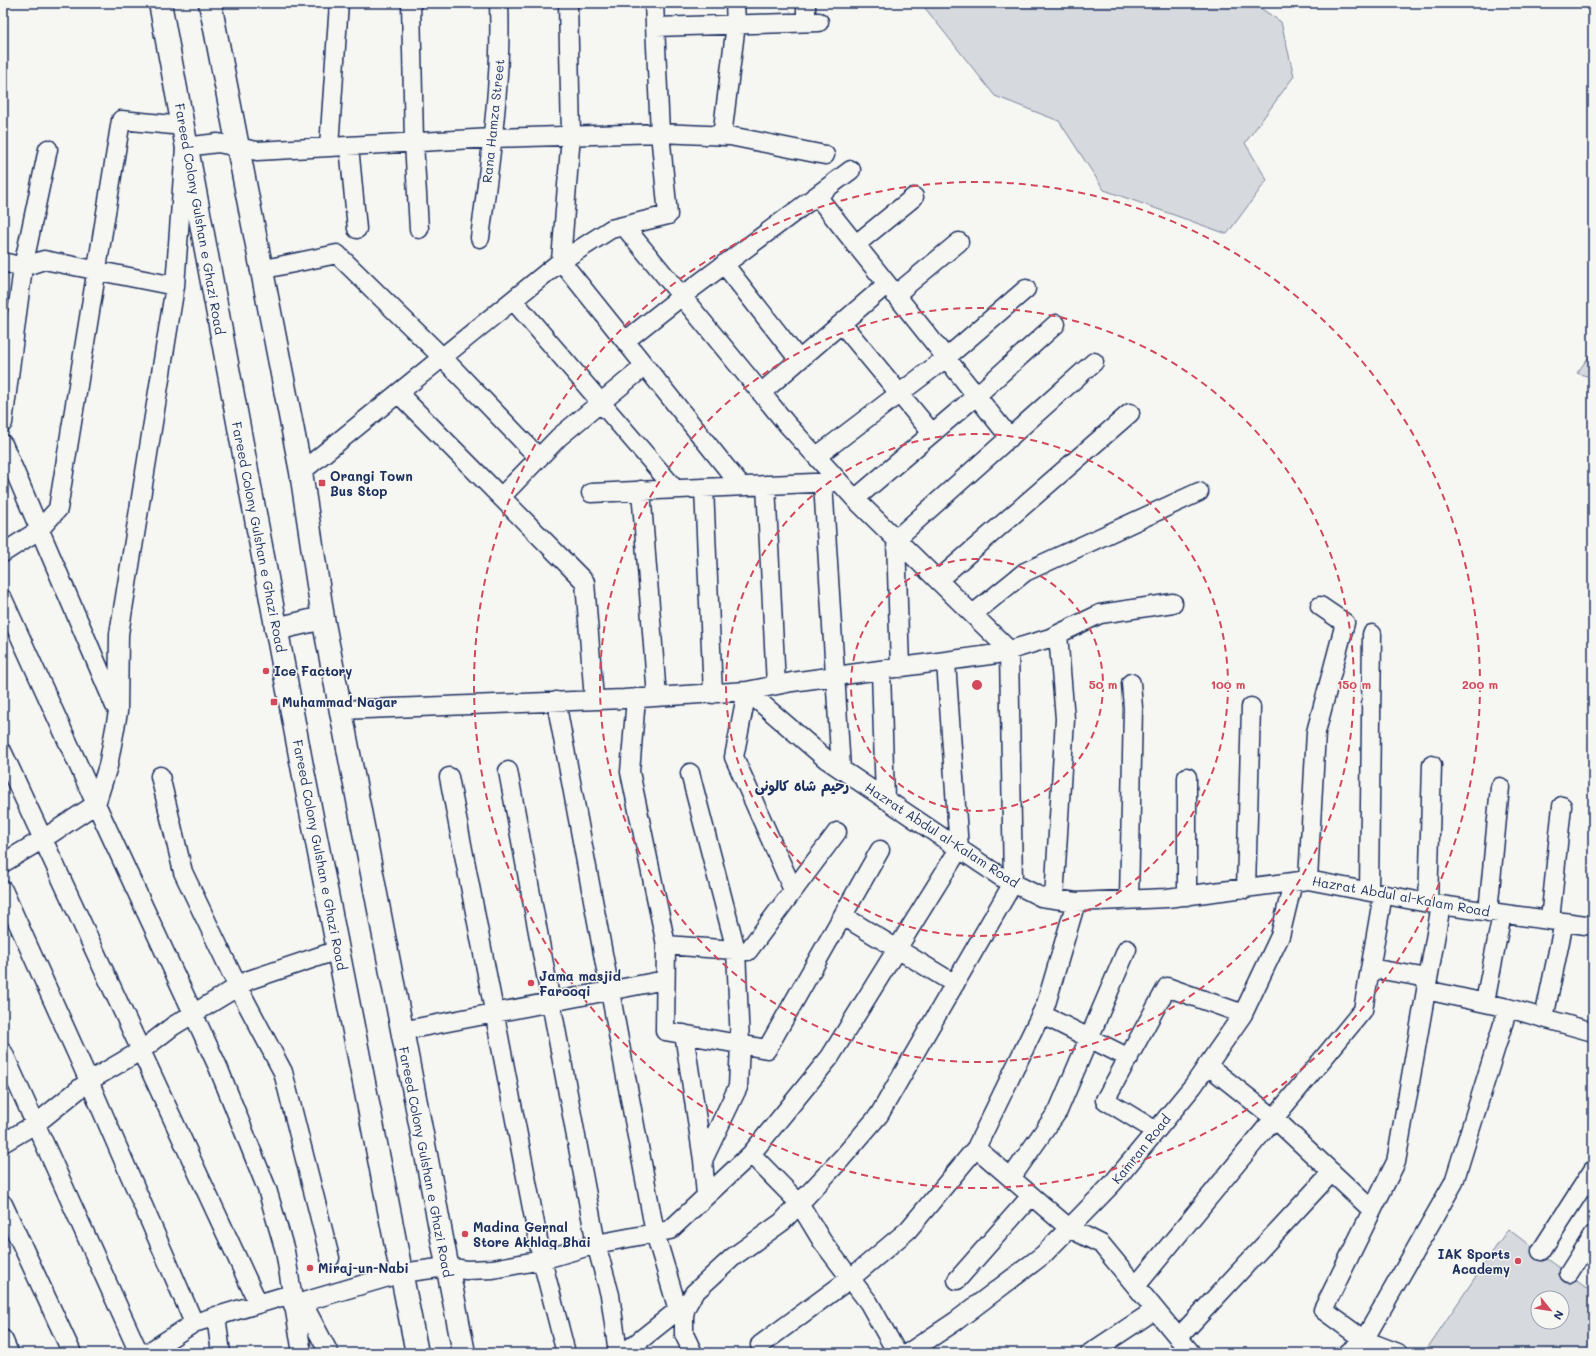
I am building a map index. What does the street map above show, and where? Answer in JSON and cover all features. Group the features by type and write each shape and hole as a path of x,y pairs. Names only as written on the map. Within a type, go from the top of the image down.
{"main road":[{"name":"Fareed Colony Gulshan e Ghazi Road","path":"160,3 276,629 417,1353"},
{"name":"Fareed Colony Gulshan e Ghazi Road","path":"210,3 260,270 301,472 323,618 340,710 446,1267 464,1353"},
{"path":"276,629 323,618"}],"street":[{"path":"329,147 339,3"},
{"path":"411,3 414,142 419,229"},
{"name":"Rana Hamza Street","path":"480,238 501,47 499,3"},
{"path":"568,3 571,136 561,261 741,486"},
{"path":"301,472 561,261 611,229 668,214 660,133 654,3"},
{"path":"722,136 736,24 735,3"},
{"path":"655,27 812,22 806,3"},
{"path":"3,553 39,530 58,509 122,120 184,137 257,151 492,138 660,133 722,136 825,155"},
{"path":"3,863 96,804 108,766 118,712 119,634 175,286 184,137"},
{"path":"349,146 357,229"},
{"path":"3,423 23,267 48,149"},
{"path":"625,341 724,264 851,170"},
{"path":"817,196 1010,438"},
{"path":"855,245 914,197"},
{"path":"624,226 762,393 817,456 831,483 835,676 841,769"},
{"path":"762,393 842,324 959,242"},
{"path":"260,270 337,254 442,357 539,458"},
{"path":"3,262 23,267 44,260 175,286"},
{"path":"724,264 799,360"},
{"path":"817,456 946,358 1026,289"},
{"path":"513,300 675,489"},
{"path":"842,324 932,433"},
{"path":"855,499 976,396 1056,324"},
{"path":"896,539 1094,362"},
{"path":"501,497 559,437 646,366"},
{"path":"398,393 585,582 594,700"},
{"path":"938,580 1130,413"},
{"path":"3,444 118,712"},
{"path":"591,492 831,483 855,499 1009,650 1013,883 879,1115 782,1222 733,1257 694,1293 686,1307 681,1312 624,1353"},
{"path":"766,485 776,685"},
{"path":"704,488 714,694"},
{"path":"641,490 657,697"},
{"path":"973,614 1025,572 1200,492"},
{"path":"896,539 900,668"},
{"path":"3,599 96,804 194,1013 218,1067 267,1189 285,1252 295,1300 302,1353"},
{"path":"340,710 594,700 747,691 835,676 946,662 1009,650 1058,634 1100,614 1173,603"},
{"name":"Kamran Road","path":"908,1353 956,1321 1043,1256 1112,1184 1156,1131 1207,1065 1243,1014 1280,936 1301,881 1316,732 1345,623 1320,606"},
{"path":"1054,899 1065,719 1058,634"},
{"path":"1136,1286 1362,1010 1370,968 1376,893 1372,634"},
{"path":"147,1353 170,1346 194,1323 258,1303 295,1300 402,1273 446,1267 466,1270 492,1269 542,1260 596,1244 670,1230 751,1154 830,1057 959,849 946,662"},
{"path":"881,670 884,799"},
{"path":"1129,900 1133,708 1131,682"},
{"path":"747,691 734,757 793,890"},
{"name":"Hazrat Abdul al-Kalam Road","path":"747,691 826,759 959,849 1013,883 1041,896 1076,902 1129,900 1187,896 1301,881 1435,904 1593,926"},
{"path":"636,698 630,772 666,945 664,1031 767,1049 880,850"},
{"path":"556,701 655,1233 681,1312 684,1334 693,1353"},
{"path":"1246,888 1250,707"},
{"path":"3,753 258,1303"},
{"path":"1398,1353 1364,1340 1323,1310 1396,1162 1427,984 1435,904 1432,765"},
{"path":"508,771 596,1244 610,1295 618,1353"},
{"path":"690,773 736,950 740,1044 738,1087 703,1160"},
{"path":"160,776 183,872 238,987 283,1072 330,1258"},
{"path":"449,777 493,1013 542,1260 566,1353"},
{"path":"1187,777 1187,896"},
{"path":"1485,1002 1495,912 1500,788"},
{"path":"1544,1018 1557,921 1562,806"},
{"path":"666,945 748,951 837,832"},
{"path":"3,890 89,1081 194,1323"},
{"path":"760,1345 851,1278 908,1230 976,1148 1046,1004 1076,902"},
{"path":"843,916 955,984"},
{"path":"1011,1178 1058,1111 1127,949"},
{"path":"3,1143 36,1123 89,1081 142,1050 173,1026 249,980 338,950"},
{"path":"1370,968 1593,1032"},
{"path":"401,1031 665,980"},
{"path":"1156,1131 1105,1100 1168,987 1243,1014"},
{"path":"1348,1353 1364,1340 1454,1182 1508,1008"},
{"path":"1041,1014 1128,1058"},
{"path":"684,1034 703,1160 706,1196"},
{"path":"3,1052 139,1353"},
{"path":"1207,1065 1274,1118 1372,1210"},
{"path":"976,1148 1069,1228 1101,1244 1191,1353"},
{"path":"751,1154 799,1204 822,1241 869,1303 897,1353"},
{"path":"1541,1252 1593,1170"},
{"path":"1178,1338 1332,1172"},
{"path":"957,1280 1031,1196"},
{"path":"3,1204 72,1353"},
{"path":"1569,1273 1593,1235"},
{"path":"295,1300 329,1353"},
{"path":"1090,1353 1155,1310"},
{"path":"216,1316 221,1353"},
{"path":"3,1339 9,1353"}],"shaded area":[{"path":"921,3 1253,3 1281,22 1294,76 1245,143 1267,180 1227,234 1104,190 1059,121 995,96"},
{"path":"1593,351 1593,378 1577,373"},
{"name":"IAK Sports Academy","path":"1508,1229 1593,1293 1593,1353 1424,1353"}],"place":[{"name":"Orangi Town Bus Stop","path":"322,483"},
{"name":"Ice Factory","path":"266,671"},
{"name":"Muhammad Nagar","path":"274,702"},
{"name":"Jama masjid Farooqi","path":"531,983"},
{"name":"Madina Gernal Store Akhlaq Bhai","path":"465,1234"},
{"name":"IAK Sports Academy","path":"1518,1261"},
{"name":"Miraj-un-Nabi","path":"310,1268"}],"district":[{"name":"رحیم شاہ کالونی","path":"802,786"}]}
